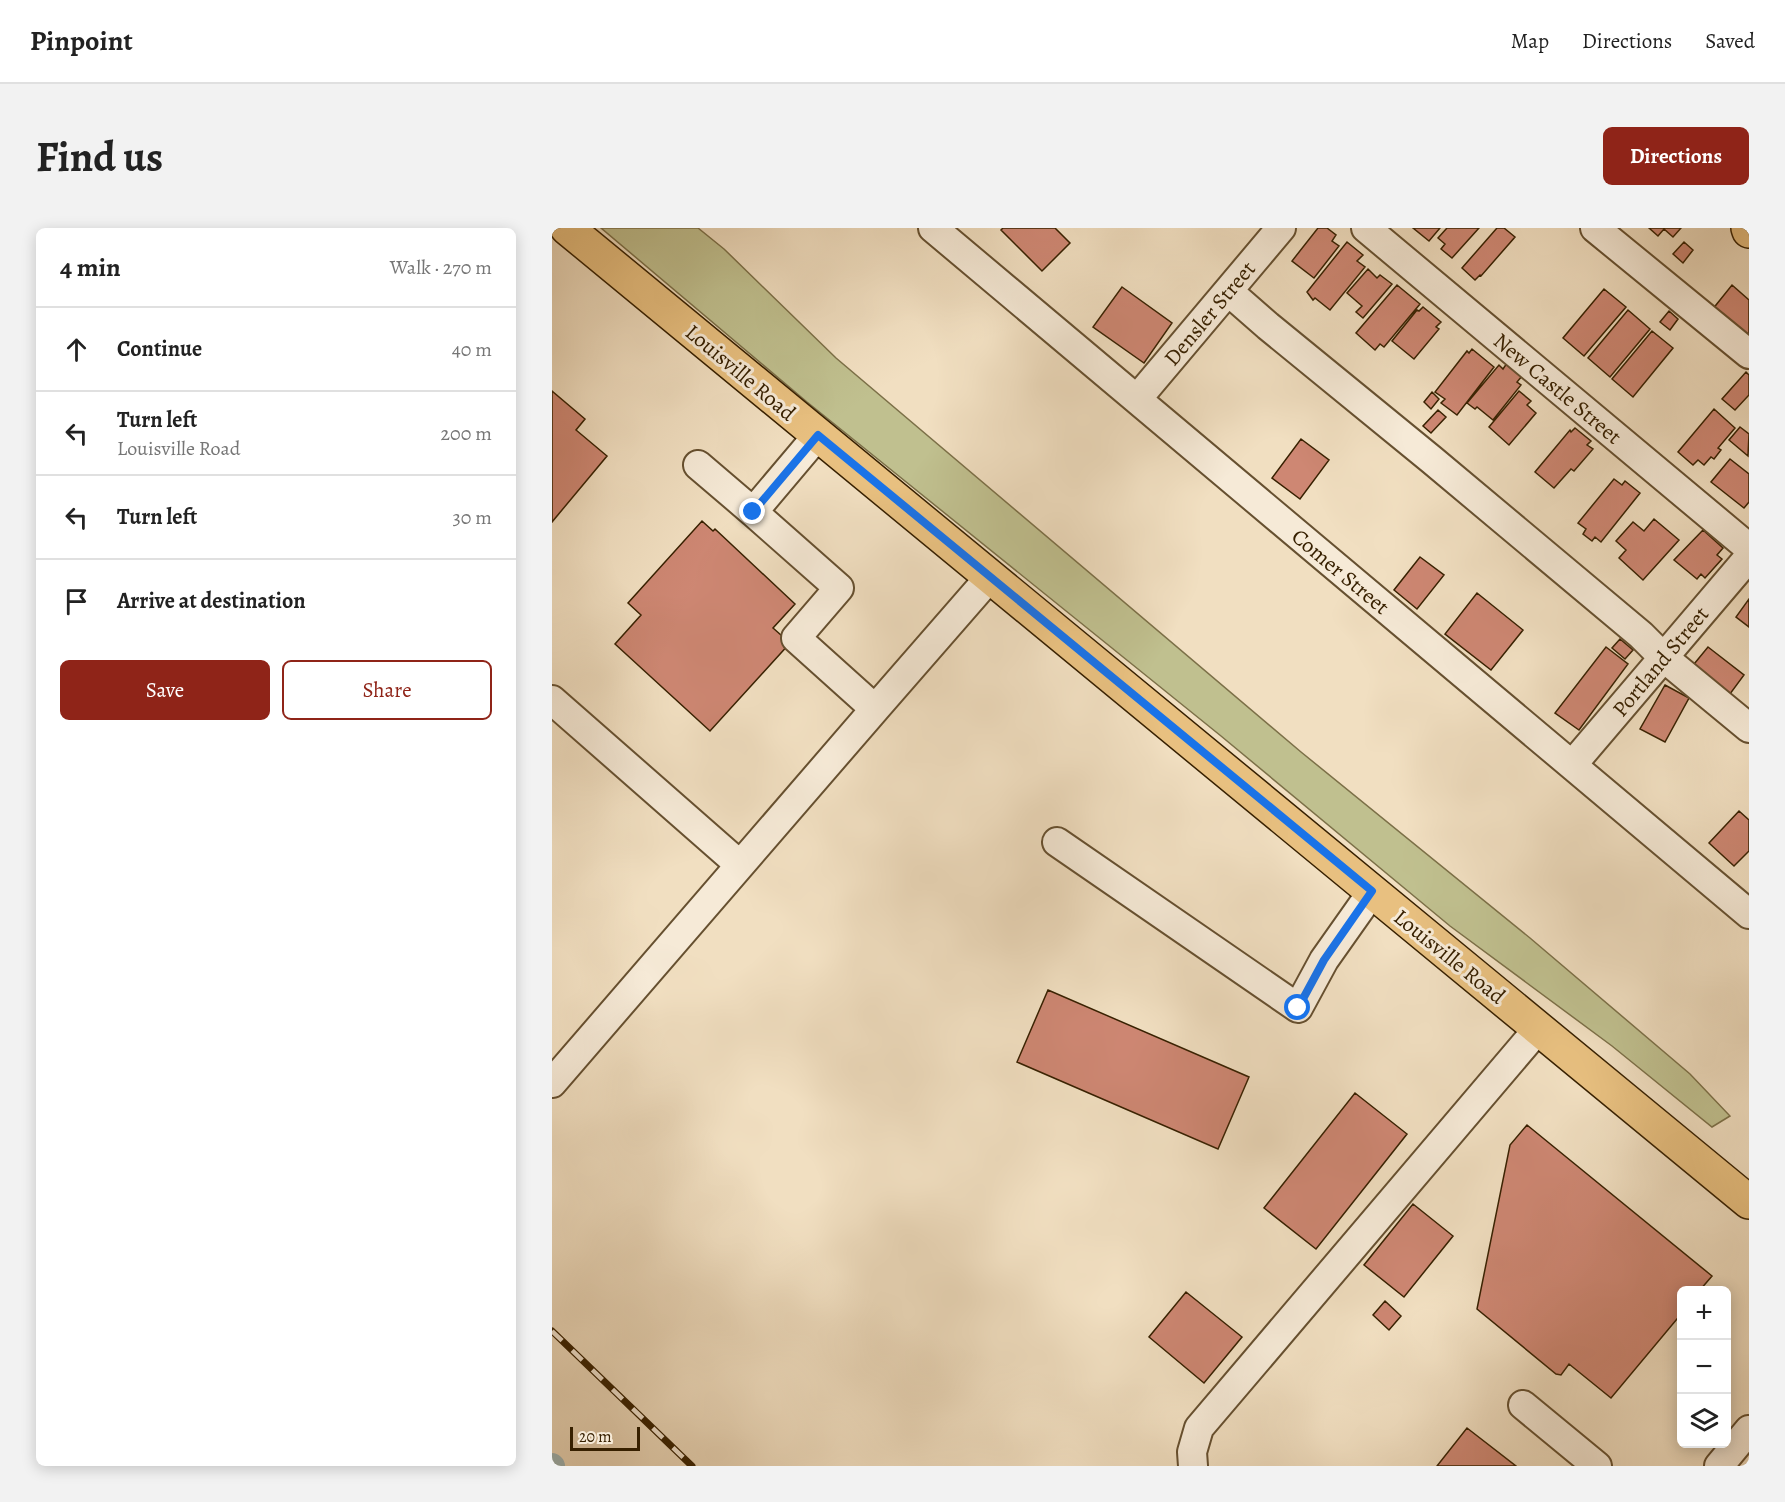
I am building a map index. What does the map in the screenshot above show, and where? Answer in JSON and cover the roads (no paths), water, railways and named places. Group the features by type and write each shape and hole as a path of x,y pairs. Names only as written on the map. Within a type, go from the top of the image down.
{"main road":[{"name":"Louisville Road","path":"567,228 1749,1202"}],"street":[{"name":"Comer Street","path":"933,228 1749,914"},
{"name":"Densler Street","path":"1137,399 1281,228"},
{"name":"New Castle Street","path":"1366,228 1749,548"},
{"path":"1595,228 1749,354"},
{"path":"1228,291 1641,635 1663,657 1749,728"},
{"path":"753,512 818,435"},
{"path":"698,465 839,588 796,638 875,709"},
{"name":"Portland Street","path":"1572,765 1749,557"},
{"path":"552,1083 990,577"},
{"path":"552,700 740,865"},
{"path":"1057,842 1298,1008 1324,960 1372,891"},
{"path":"1193,1466 1192,1452 1200,1428 1538,1029"},
{"path":"1523,1405 1597,1466"},
{"path":"1719,1466 1749,1430"}],"railway":[{"path":"552,1331 692,1466"}]}
